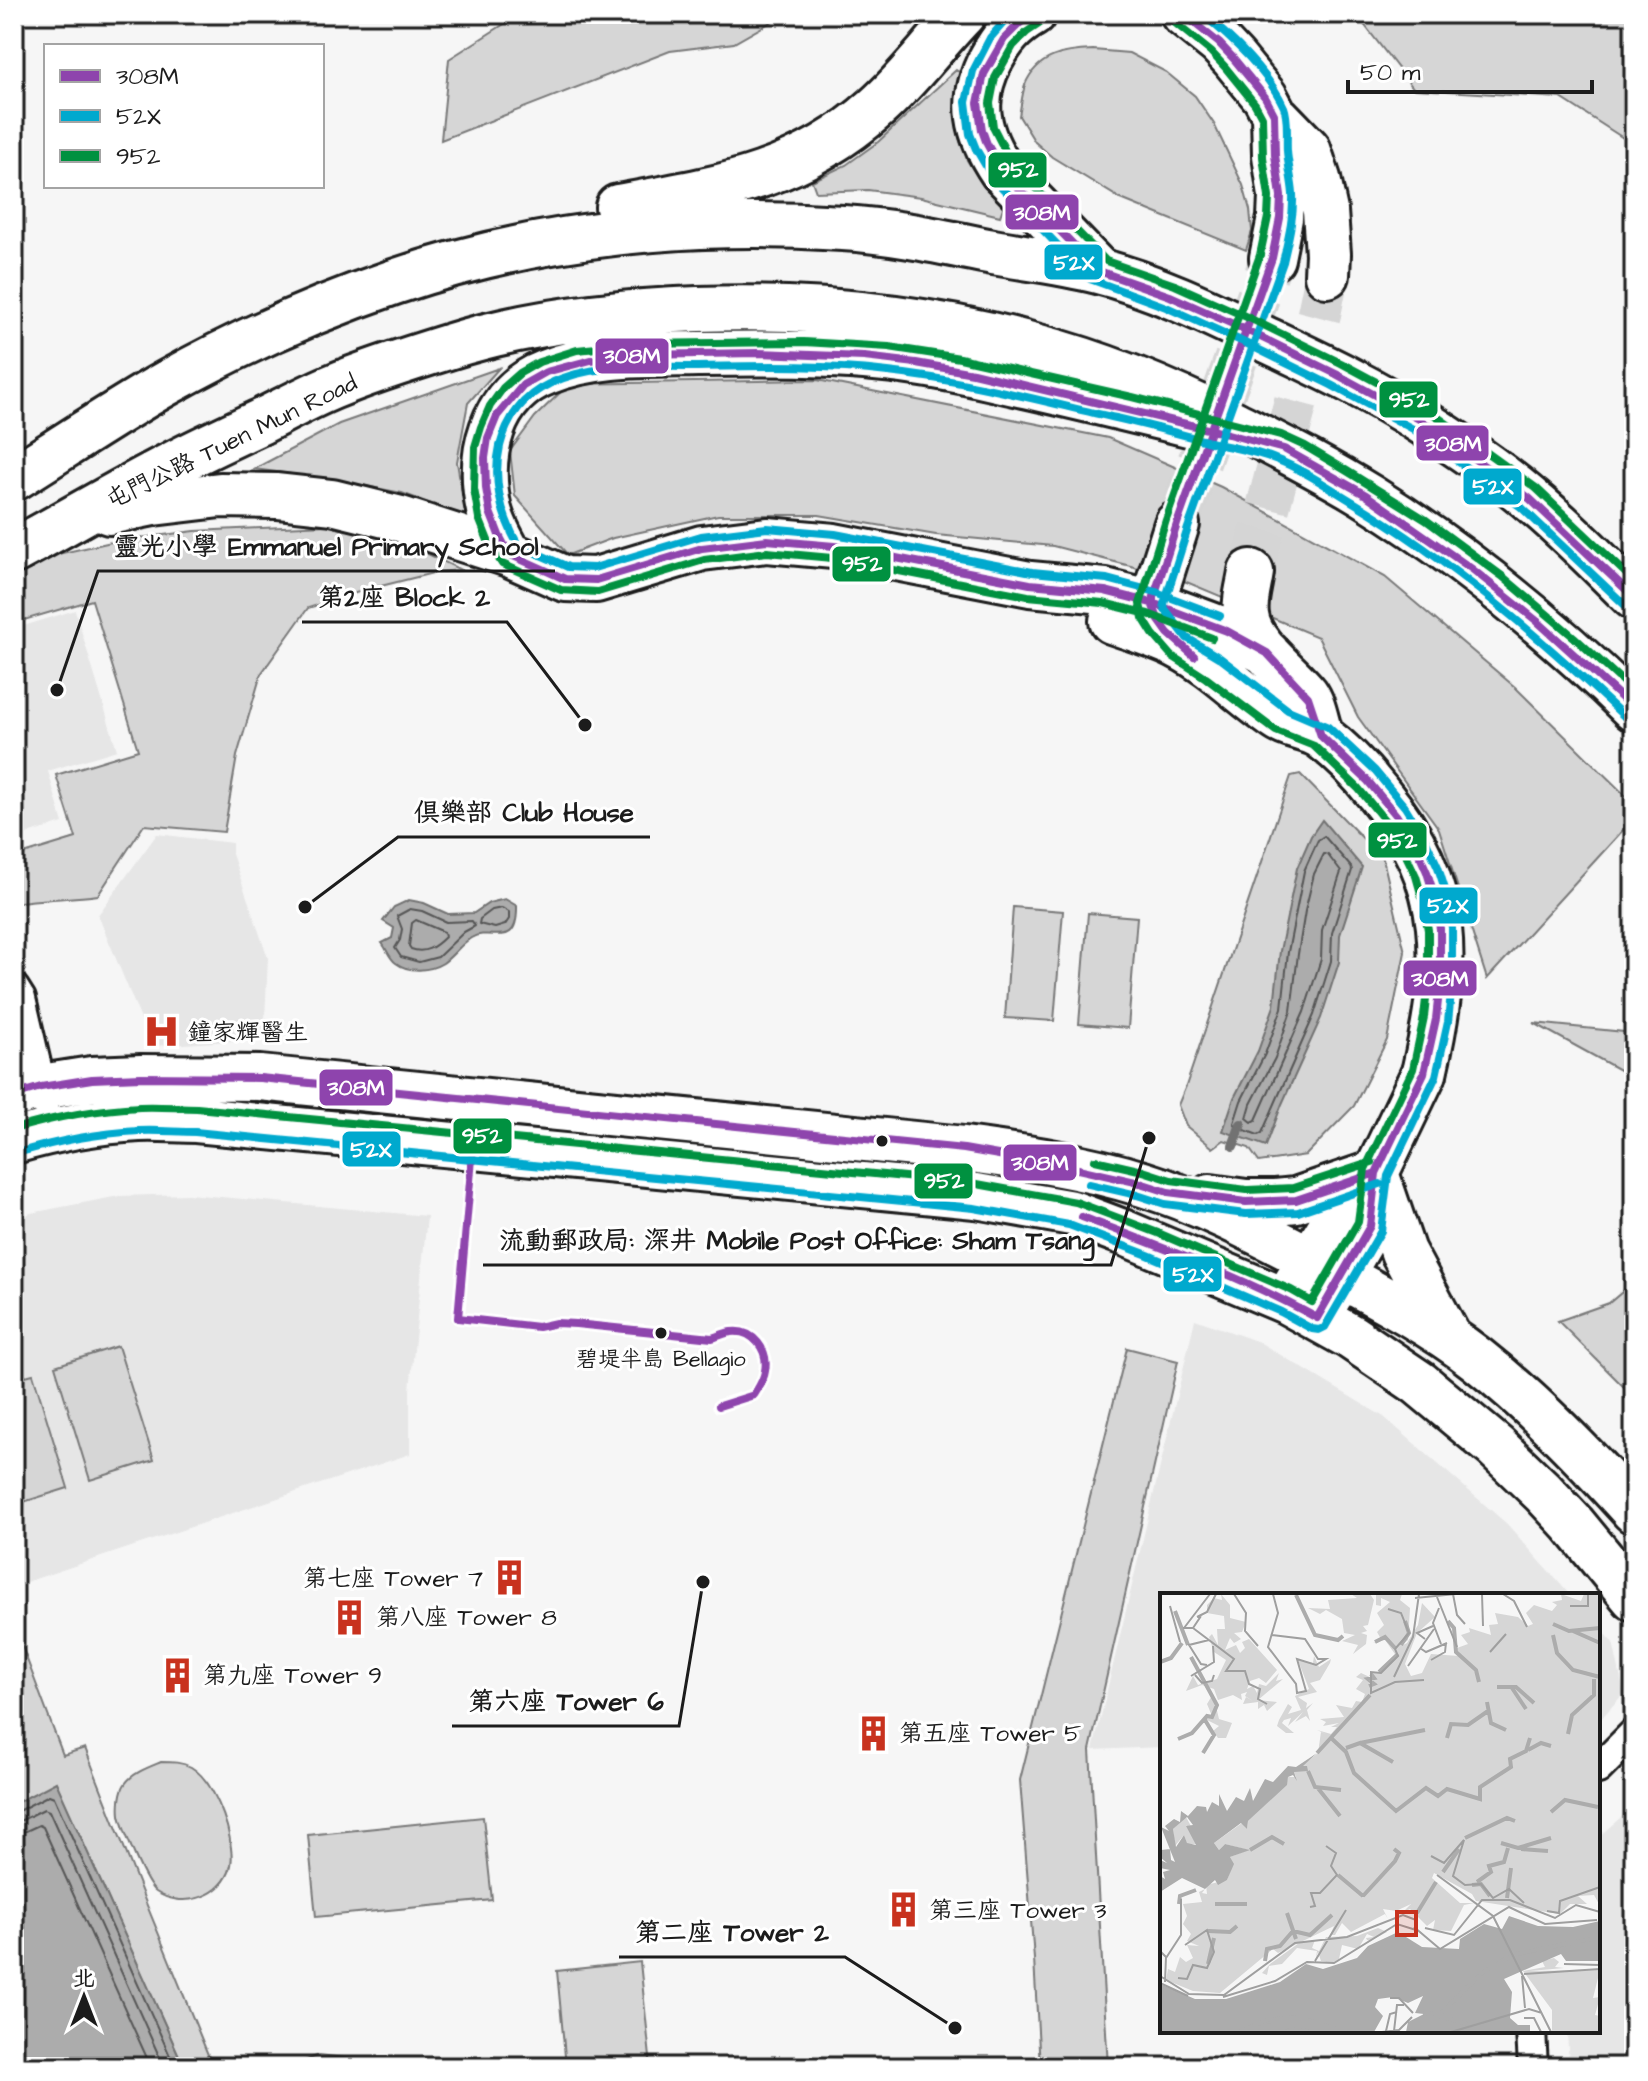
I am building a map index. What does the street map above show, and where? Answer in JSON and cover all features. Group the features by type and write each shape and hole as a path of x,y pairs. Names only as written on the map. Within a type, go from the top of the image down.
{"main road":[{"path":"496,254 576,219 617,207 740,183 815,152 877,108 963,14"},
{"path":"1033,14 1013,27 1001,40 986,68 977,104 983,136 1002,171 1099,271"},
{"path":"1183,14 1234,59 1265,97 1274,114 1308,149 1325,211 1327,275"},
{"path":"1272,258 1281,196 1275,155 1274,114"},
{"path":"14,478 163,385 272,331 393,282 542,243 633,230 700,226 845,228 932,239 1099,271 1170,296 1233,324 1419,419 1529,498 1634,597"},
{"name":"屯門公路 Tuen Mun Road","path":"14,551 170,466 334,386 455,345 595,316 763,308 859,313 987,334 1036,346 1148,383 1284,449 1366,495 1462,561 1537,621 1634,709"},
{"path":"509,554 490,512 486,488 486,448 497,416 523,385 546,372 591,360 639,355 758,353 864,357 916,363 1147,413 1284,449"},
{"path":"73,520 153,503 220,495 277,496 332,502 397,518 509,554 565,579 596,580 702,548 767,540 834,546 1030,584 1105,591 1152,603 1227,631 1267,653"},
{"path":"1177,524 1152,603 1163,628 1179,647"},
{"path":"1251,572 1246,599 1248,627 1267,653 1308,697 1321,736"},
{"path":"1030,584 1101,618 1179,647 1213,668 1282,721 1321,736 1367,780 1396,815 1427,872 1440,929 1440,982 1436,1019 1424,1073 1376,1173 1340,1211 1326,1268 1301,1309"},
{"path":"28,1091 92,1079 260,1078 964,1149 1140,1183 1245,1226 1326,1268 1475,1357 1536,1409 1634,1511"},
{"path":"32,1136 140,1119 196,1120 976,1196 1072,1213 1153,1244 1301,1309 1360,1343 1419,1383 1496,1447 1543,1492 1634,1598"},
{"path":"1168,1192 1246,1202 1276,1202 1296,1200 1376,1173"},
{"path":"1376,1173 1403,1252 1452,1342"}],"street":[{"path":"14,988 21,999 32,1136"},
{"path":"1600,1767 1634,1733"},
{"path":"1531,2033 1533,2067"}],"shaded area":[{"path":"520,14 785,14 734,43 670,51 441,140 449,59"},
{"path":"1356,14 1634,14 1634,145 1561,98 1414,89"},
{"path":"1093,50 1129,53 1166,72 1195,96 1214,124 1243,185 1252,231 1246,250 1121,199 1052,157 1035,142 1019,116 1030,75 1053,57"},
{"path":"956,70 961,73 954,109 959,138 967,160 984,187 1004,205 1000,216 921,197 868,190 816,192 812,181 846,165 878,142"},
{"path":"499,368 468,403 457,462 466,517 402,493 254,469 339,424"},
{"path":"817,380 1108,438 1221,487 1385,577 1515,687 1634,804 1634,818 1487,979 1439,829 1358,717 1318,637 1177,578 1053,546 936,535 819,515 718,515 613,538 568,555 515,496 510,451 535,417 569,384"},
{"path":"348,524 389,535 461,570 437,572 308,608 261,674 237,756 224,832 144,825 98,895 14,903 14,857 76,838 56,775 138,750 92,600 14,623 14,533 36,559 116,541 195,531"},
{"path":"75,610 117,750 48,771 63,823 14,838 14,629"},
{"path":"1300,774 1383,859 1405,952 1387,1040 1354,1106 1306,1155 1259,1162 1249,1148 1224,1140 1213,1148 1186,1126 1178,1105 1291,776"},
{"path":"157,834 232,843 232,854 268,958 264,1039 152,1046 98,915"},
{"path":"1013,907 1063,911 1054,1021 1005,1018"},
{"path":"1088,913 1137,917 1128,1028 1079,1024"},
{"path":"1534,1023 1634,1033 1634,1078"},
{"path":"188,1194 427,1216 410,1390 410,1454 14,1586 14,1220 31,1213 119,1196"},
{"path":"1634,1282 1634,1397 1558,1321 1609,1303"},
{"path":"1195,1319 1259,1342 1384,1417 1507,1524 1568,1593 1160,1593 1160,1747 1093,1750"},
{"path":"118,1346 154,1460 90,1480 55,1366"},
{"path":"1127,1348 1178,1361 1090,1750 1108,2067 1040,2067 1020,1780"},
{"path":"33,1374 68,1488 14,1505 14,1379"},
{"path":"14,1625 63,1755 85,1748 213,2067 184,2067 56,1783 14,1804"},
{"path":"1600,1628 1613,1642 1624,1693 1600,1720"},
{"path":"161,1762 184,1764 199,1773 213,1792 230,1838 232,1854 229,1872 216,1889 197,1898 166,1897 151,1887 120,1815 120,1799 128,1780"},
{"path":"1634,1806 1634,2067 1569,2067 1567,2033 1600,2033 1600,1835"},
{"path":"483,1817 492,1900 316,1917 308,1835"},
{"path":"640,1962 651,2067 566,2067 557,1971"},
{"path":"319,2055 361,2060 369,2067 268,2067 297,2064"}],"water":[{"path":"1322,820 1362,867 1340,935 1339,962 1321,1018 1266,1146 1223,1131 1274,1006 1280,951 1297,868"},
{"path":"505,899 517,906 513,929 502,935 471,938 443,963 432,968 413,970 401,966 392,959 382,943 392,938 394,928 383,921 394,907 409,900 448,914 474,913 489,903"},
{"path":"56,1782 184,2067 14,2067 14,1804"}],"waterway":[{"path":"1233,1146 1241,1124"}],"tunnel":[{"path":"1177,524 1272,258"},
{"path":"1251,572 1327,275"}],"transit line":[{"name":"52X","path":"1011,14 990,38 973,71 966,102 970,134 993,178 1090,279 1166,307 1239,340 1413,429 1521,507 1626,606"},
{"name":"308M","path":"1033,14 1004,39 984,74 978,103 982,130 1002,171 1099,271 1170,296 1244,329 1419,419 1529,498 1634,597"},
{"name":"308M","path":"1183,14 1219,43 1265,97 1274,114 1275,155 1281,196 1272,258 1152,603 1168,633 1194,656"},
{"name":"52X","path":"17,1153 62,1141 108,1134 195,1132 974,1208 1069,1225 1148,1255 1281,1312 1312,1329 1325,1327 1381,1231 1388,1176 1436,1076 1448,1022 1452,928 1447,896 1425,839 1405,807 1375,771 1328,727 1288,710 1220,658 1187,638 1165,609 1188,528 1283,262 1293,211 1284,107 1269,81 1248,56 1202,14"},
{"name":"952","path":"14,1129 61,1117 108,1110 197,1108 977,1184 1076,1202 1158,1233 1312,1302 1358,1222 1365,1169 1413,1069 1428,981 1428,930 1416,876 1404,851 1386,822 1358,788 1314,746 1276,731 1172,656 1143,618 1140,604 1166,520 1260,255 1268,217 1262,117 1225,67 1175,23"},
{"name":"952","path":"1039,24 1013,46 995,78 990,103 993,127 1012,164 1106,261 1175,285 1249,318 1425,408 1536,488 1634,581"},
{"name":"952","path":"1212,638 1148,614 1103,603 1028,596 832,558 767,552 704,560 598,592 561,590 502,564 489,543 479,518 474,489 475,447 490,406 503,388 539,362 577,350 636,344 804,342 889,347 960,358 1281,435 1305,446 1426,520 1502,576 1634,692"},
{"name":"308M","path":"1317,1318 1370,1226 1376,1173 1424,1073 1436,1019 1440,929 1435,898 1415,845 1396,815 1367,780 1321,736 1308,697 1267,653 1227,631 1152,603 1105,591 1030,584 834,546 767,540 702,548 596,580 565,579 509,554 499,535 490,512 485,458 488,438 497,416 523,385 546,372 591,360 639,355 758,353 864,357 916,363 973,373 1228,434 1284,449 1366,495 1472,569 1537,621 1634,709"},
{"name":"52X","path":"1220,616 1156,592 1107,579 1032,572 835,534 767,528 701,536 594,568 568,567 518,545 500,497 497,472 500,446 517,409 540,389 582,372 637,367 789,366 888,372 974,386 1129,421 1262,454 1315,479 1390,525 1461,576 1529,630 1626,718"},
{"name":"308M","path":"14,1095 41,1087 92,1079 260,1078 964,1149 1078,1169 1168,1192 1246,1202 1296,1200 1376,1173"},
{"name":"308M","path":"473,1147 458,1318 538,1327 556,1323 576,1324 712,1338 731,1332 746,1334 762,1349 766,1363 764,1377 754,1395 719,1406"},
{"name":"952","path":"1095,1160 1171,1180 1247,1190 1293,1188 1372,1162"},
{"name":"52X","path":"1089,1184 1165,1204 1246,1214 1298,1212 1380,1184"},
{"name":"308M","path":"1082,1217 1231,1276 1317,1318"}],"place":[{"name":"靈光小學 Emmanuel Primary School","path":"57,690"},
{"name":"第2座 Block 2","path":"585,725"},
{"name":"俱樂部 Club House","path":"305,907"},
{"name":"鐘家輝醫生","path":"162,1032"},
{"name":"流動郵政局: 深井 Mobile Post Office: Sham Tsang","path":"1149,1138"},
{"name":"碧堤半島 Bellagio","path":"661,1333"},
{"name":"第七座 Tower 7","path":"509,1578"},
{"name":"第六座 Tower 6","path":"703,1582"},
{"name":"第八座 Tower 8","path":"350,1617"},
{"name":"第九座 Tower 9","path":"177,1675"},
{"name":"第五座 Tower 5","path":"873,1733"},
{"name":"第三座 Tower 3","path":"903,1910"},
{"name":"第二座 Tower 2","path":"955,2028"}]}
